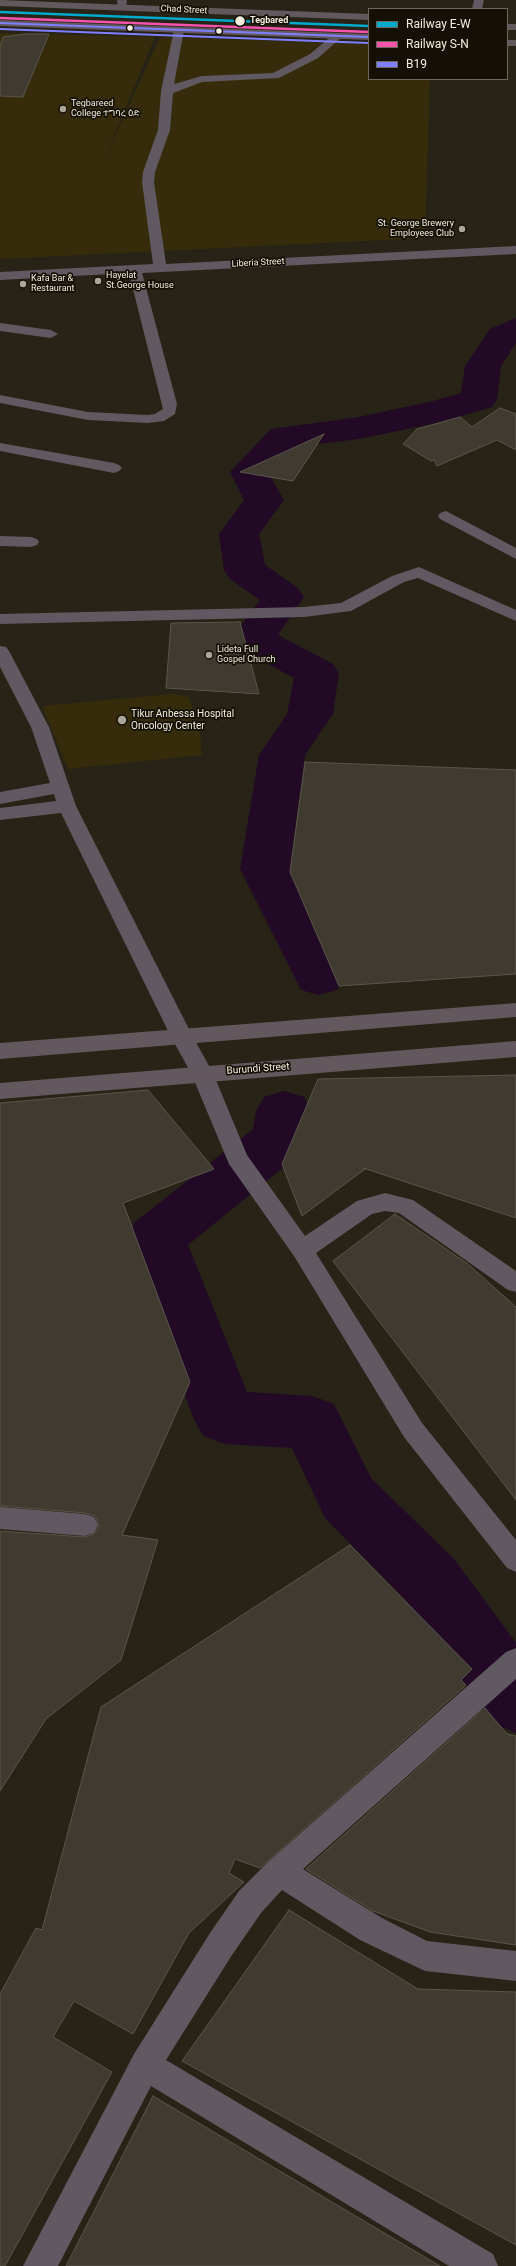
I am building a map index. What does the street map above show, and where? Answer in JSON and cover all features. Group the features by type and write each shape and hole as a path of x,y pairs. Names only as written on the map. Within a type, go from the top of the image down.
{"main road":[{"name":"Chad Street","path":"0,3 122,4 368,17"},
{"name":"Chad Street","path":"0,8 368,22"},
{"name":"Chad Street","path":"0,18 368,33"},
{"name":"Chad Street","path":"0,23 368,37"},
{"path":"0,1051 516,1010"},
{"name":"Burundi Street","path":"0,1091 202,1073 516,1049"}],"street":[{"path":"160,268 148,182 149,172 164,130 167,91 179,30"},
{"path":"167,91 183,84 202,79 275,76 314,56 338,36"},
{"name":"Liberia Street","path":"0,276 516,250"},
{"path":"0,399 88,416 148,419 159,418 170,411 170,404 135,270"},
{"path":"0,327 51,334"},
{"path":"0,447 114,468"},
{"path":"446,516 516,554"},
{"path":"0,541 31,542"},
{"path":"0,619 304,612 345,606 398,579 419,572 516,616"},
{"path":"0,651 40,727 67,806 182,1037 202,1073 237,1158 260,1188 302,1250 413,1430 516,1560"},
{"path":"0,798 60,787"},
{"path":"0,814 67,806"},
{"path":"302,1250 365,1207 385,1202 405,1206 516,1283"},
{"path":"0,1518 84,1525"},
{"path":"40,2266 145,2065 225,1938 250,1902 279,1871 516,1661"},
{"path":"279,1871 371,1929 425,1956 516,1966"},
{"path":"145,2065 481,2266"}],"shaded area":[{"path":"0,33 155,37 102,165 160,37 368,44 368,80 430,80 425,238 0,259"},
{"name":"Tikur Anbessa Hospital Oncology Center","path":"172,694 189,697 200,734 202,755 68,769 42,706"}],"building":[{"path":"25,34 49,34 23,97 0,96 0,47 3,37"},
{"path":"500,408 516,414 516,450 497,440 437,466 434,460 431,461 403,444 417,429 460,417 472,427"},
{"path":"324,434 293,481 240,472"},
{"name":"Lideta Full Gospel Church","path":"240,622 259,694 166,688 171,623"},
{"path":"305,762 516,770 516,974 339,986 290,872"},
{"path":"516,1075 516,1218 363,1168 365,1169 302,1216 282,1164 318,1079"},
{"path":"148,1090 214,1169 123,1203 190,1382 122,1535 158,1540 121,1660 46,1719 0,1791 0,1531 85,1537 94,1534 99,1526 95,1516 85,1513 0,1506 0,1103"},
{"path":"395,1214 468,1264 516,1307 516,1500 333,1261"},
{"path":"350,1545 472,1669 461,1680 466,1685 260,1868 235,1859 229,1873 244,1882 189,1933 133,2034 74,2001 53,2037 112,2072 5,2266 0,2266 0,1994 36,1928 42,1930 101,1707"},
{"path":"485,1708 507,1734 516,1736 516,1945 430,1932 373,1911 306,1869"},
{"path":"289,1910 418,1989 516,1992 516,2245 182,2061"},
{"path":"153,2096 440,2266 66,2266"}],"waterway":[{"path":"319,977 265,869 282,755 310,714 317,673 253,639 283,597 245,570 239,534 264,500 249,472 284,437 359,428 441,411 479,399 483,366 502,336 516,329"},
{"path":"284,1111 280,1139 156,1238 225,1417 312,1423 348,1498 431,1581 516,1700"}],"rail line":[{"name":"E-W","path":"0,12 368,26"},
{"name":"S-N","path":"0,18 368,32"}],"transit line":[{"name":"B19","path":"0,23 368,37"},
{"path":"0,29 368,43"}],"place":[{"name":"Tegbared","path":"240,21"},
{"name":"Tegbareed College ተግባረ ዕድ","path":"63,109"},
{"name":"St. George Brewery Employees Club","path":"462,229"},
{"name":"Hayelat St.George House","path":"98,281"},
{"name":"Kafa Bar & Restaurant","path":"23,284"},
{"name":"Lideta Full Gospel Church","path":"209,655"},
{"name":"Tikur Anbessa Hospital Oncology Center","path":"122,720"}]}
